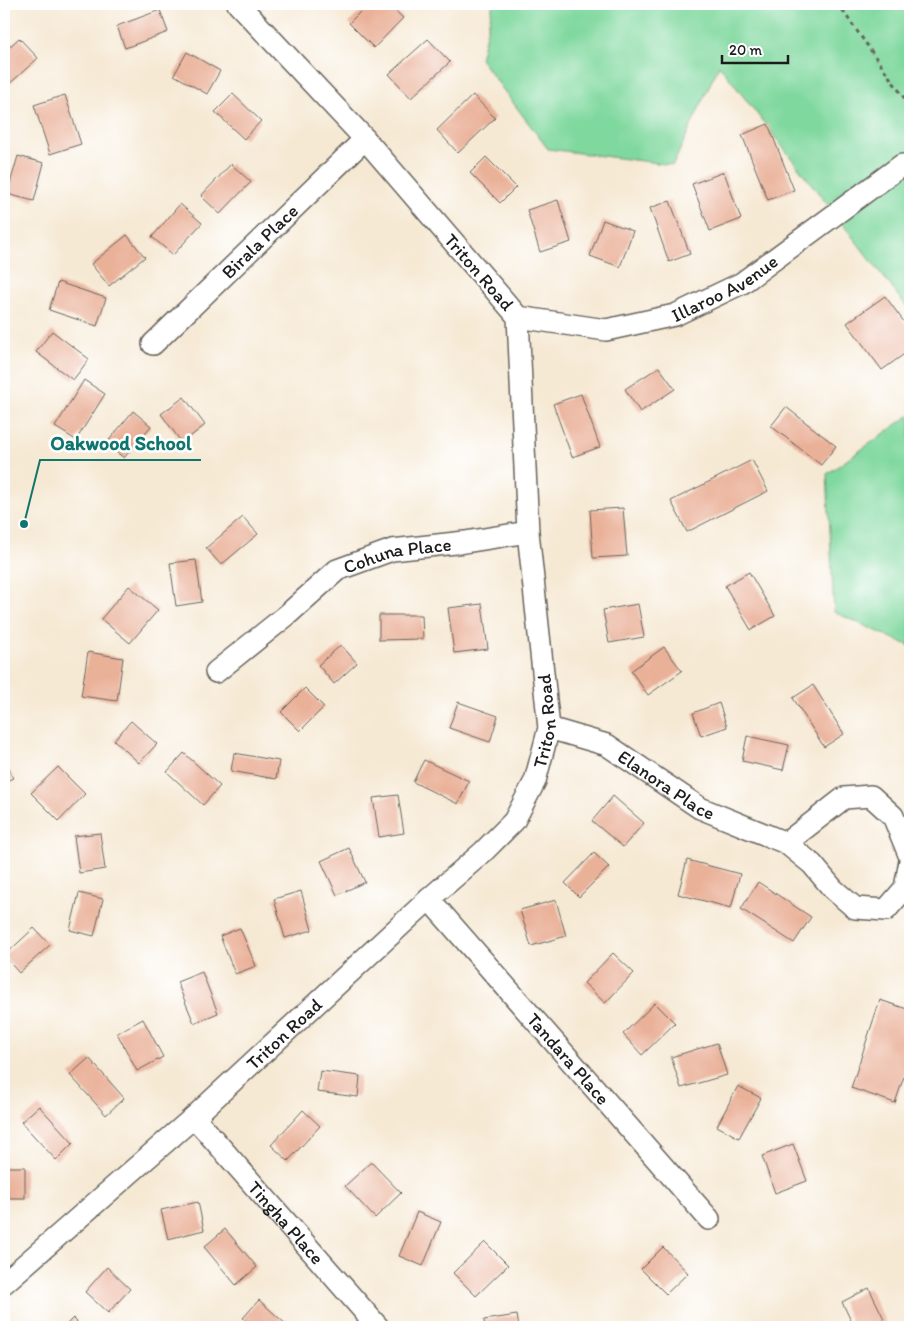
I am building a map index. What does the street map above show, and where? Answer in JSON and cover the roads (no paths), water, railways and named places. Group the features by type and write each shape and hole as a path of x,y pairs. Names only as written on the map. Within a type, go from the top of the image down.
{"street":[{"name":"Triton Road","path":"4,1283 194,1117 429,899 483,852 514,821 535,781 549,728 528,532 518,317 365,139 238,4"},
{"name":"Birala Place","path":"153,344 365,139"},
{"name":"Illaroo Avenue","path":"518,317 606,330 675,315 742,283 902,165"},
{"name":"Cohuna Place","path":"216,672 287,615 337,570 392,550 465,542 528,532"},
{"name":"Elanora Place","path":"549,728 608,745 700,808 786,843 812,864 833,889 855,908 886,910 905,888 910,861"},
{"path":"786,843 844,798 872,796 893,816 910,857"},
{"name":"Tandara Place","path":"429,899 709,1219"},
{"name":"Tingha Place","path":"194,1117 378,1327"}],"place":[{"name":"Oakwood School","path":"24,524"}]}
